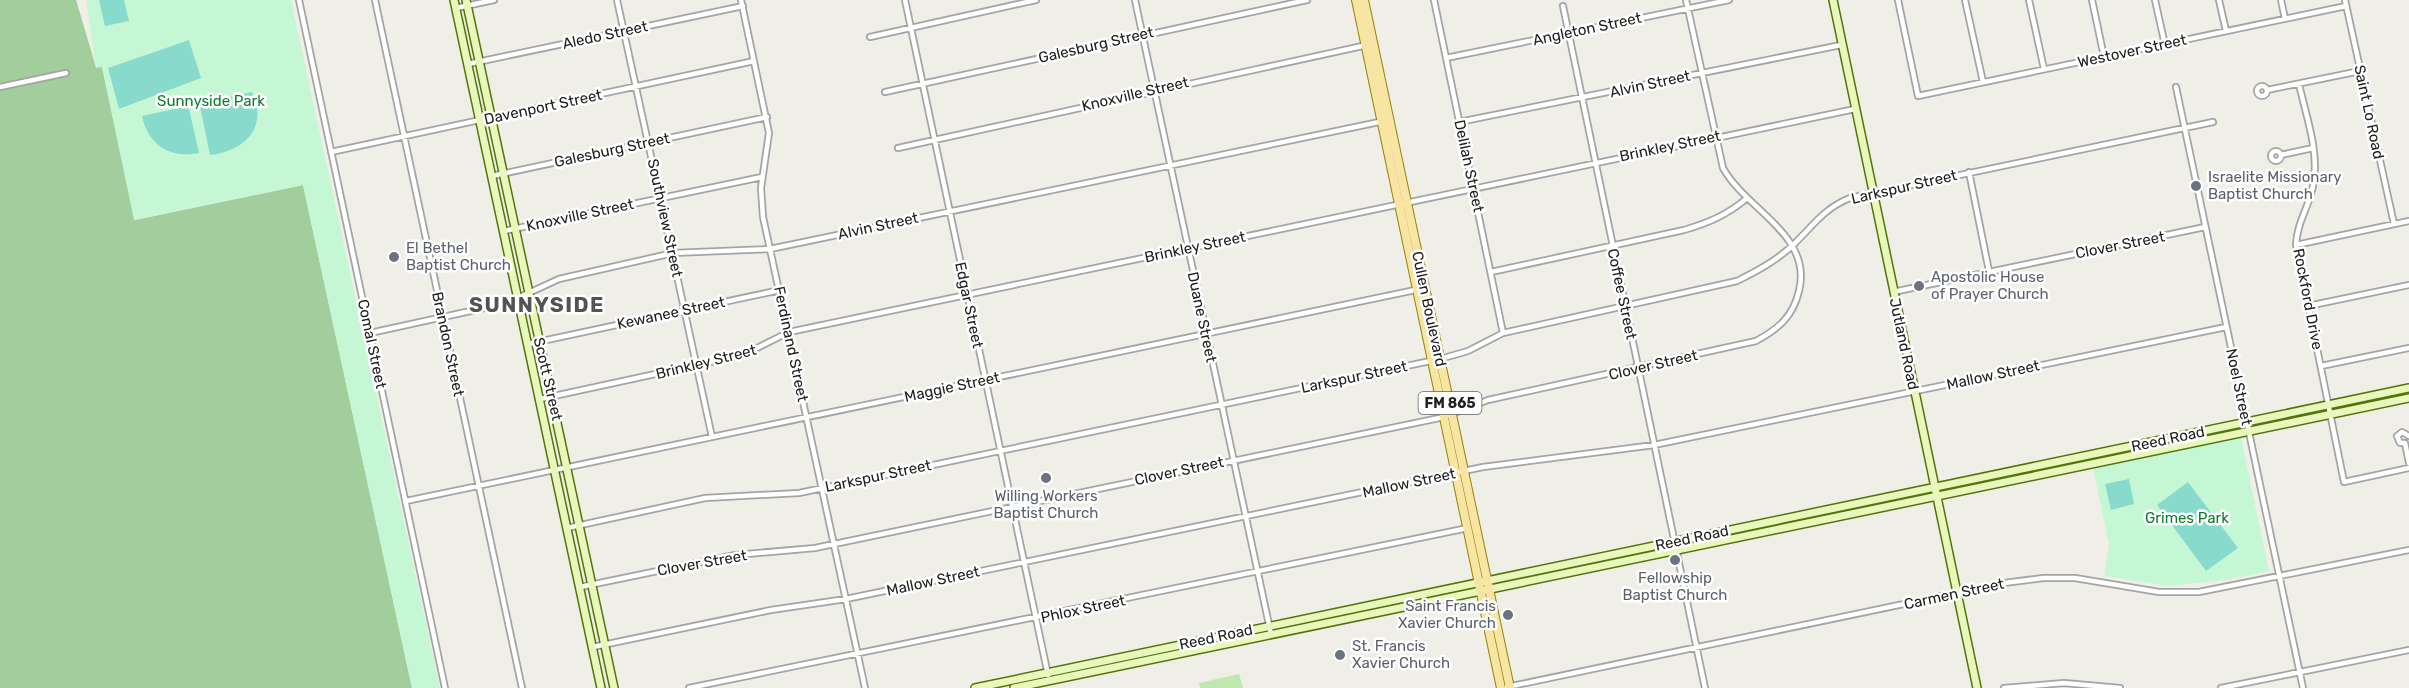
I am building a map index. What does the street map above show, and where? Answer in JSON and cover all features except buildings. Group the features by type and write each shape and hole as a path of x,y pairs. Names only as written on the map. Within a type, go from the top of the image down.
{"main road":[{"name":"Cullen Boulevard","path":"1356,0 1369,44 1506,688"},
{"name":"Cullen Boulevard","path":"1364,0 1369,44"}],"street":[{"name":"Comal Street","path":"299,0 445,688"},
{"name":"Brandon Street","path":"375,0 522,688"},
{"path":"455,4 494,0"},
{"name":"Southview Street","path":"617,0 712,437"},
{"name":"Edgar Street","path":"904,0 1049,681"},
{"path":"870,37 1036,0"},
{"name":"Duane Street","path":"1135,0 1271,634"},
{"name":"Galesburg Street","path":"885,92 1307,0"},
{"name":"Delilah Street","path":"1434,0 1503,333"},
{"path":"1686,0 1723,168 1734,187 1794,244"},
{"name":"Angleton Street","path":"1446,58 1729,0"},
{"name":"Jutland Road","path":"1833,0 1933,487 1977,688"},
{"name":"Westover Street","path":"1898,0 1918,96 2346,6"},
{"path":"1965,0 1983,82"},
{"path":"2029,0 2044,69"},
{"path":"2092,0 2104,57"},
{"path":"2155,0 2165,45"},
{"path":"2219,0 2226,31"},
{"path":"2281,0 2285,19"},
{"name":"Saint Lo Road","path":"2345,0 2394,224"},
{"name":"Scott Street","path":"467,3 614,688"},
{"name":"Aledo Street","path":"468,64 742,3"},
{"name":"Ferdinand Street","path":"742,3 767,117 769,141 762,177 761,206 865,688"},
{"name":"Scott Street","path":"455,4 601,688"},
{"name":"Coffee Street","path":"1563,6 1705,688"},
{"name":"Knoxville Street","path":"898,148 1155,89 1369,44"},
{"name":"Alvin Street","path":"1459,122 1841,45"},
{"name":"Davenport Street","path":"331,152 754,62"},
{"path":"2267,90 2360,71"},
{"path":"0,87 66,73"},
{"name":"Rockford Drive","path":"2299,84 2315,167 2313,187 2299,221 2296,244 2344,482 2409,468"},
{"name":"Noel Street","path":"2176,87 2303,688"},
{"name":"Brinkley Street","path":"540,399 743,356 789,332 1854,109"},
{"name":"Galesburg Street","path":"492,176 767,117"},
{"name":"Alvin Street","path":"370,333 443,318 519,298 573,275 673,253 770,249 1385,121"},
{"name":"Larkspur Street","path":"567,528 705,498 799,493 1436,360 1467,351 1503,333 1737,281 1767,266 1794,244 1824,212 1850,198 2213,122"},
{"path":"2281,154 2313,148"},
{"path":"1969,172 1989,271"},
{"name":"Knoxville Street","path":"504,231 762,177"},
{"path":"1491,272 1710,223 1731,212 1746,199"},
{"path":"2296,244 2409,221"},
{"name":"Clover Street","path":"1893,292 2205,227"},
{"name":"Clover Street","path":"580,587 735,555 834,544 1448,416 1488,400 1603,377 1637,366 1756,341 1773,332 1795,308 1800,287 1800,264 1794,244"},
{"path":"2308,306 2409,285"},
{"name":"Maggie Street","path":"406,501 1421,289"},
{"name":"Kewanee Street","path":"528,344 780,290"},
{"name":"Mallow Street","path":"593,647 771,610 846,600 1460,472 1654,445 2226,327"},
{"path":"2321,366 2409,348"},
{"name":"Reed Road","path":"1675,546 1775,530 2080,466 2247,422 2409,388"},
{"name":"Reed Road","path":"975,688 1047,672 1155,659 1337,621 1404,603 1675,546 1773,521 1933,487 2078,458 2248,432 2409,398"},
{"path":"2404,432 2409,437 2404,443 2398,441 2398,434 2404,432"},
{"path":"2404,443 2409,463"},
{"path":"2078,458 2080,466"},
{"path":"2015,471 2017,479"},
{"path":"1857,503 1859,512"},
{"path":"1773,521 1775,530"},
{"name":"Phlox Street","path":"689,688 1037,619 1472,528"},
{"name":"Carmen Street","path":"1506,688 2004,583 2060,578 2093,580 2159,592 2199,592 2409,550"},
{"name":"Reed Road","path":"1014,688 1049,681 1154,650 1335,612 1404,603"},
{"path":"1335,612 1337,621"},
{"path":"1206,639 1208,648"},
{"path":"1154,650 1155,659"},
{"path":"2221,688 2409,650"},
{"path":"2004,688 2064,683 2120,688"}],"green space":[{"path":"0,0 76,0 96,67 102,67 135,220 303,185 412,688 0,688"},
{"name":"Sunnyside Park","path":"86,0 291,0 440,688 412,688 303,185 134,220 102,67 96,68"},
{"path":"99,0 124,0 129,21 105,26"},
{"path":"189,40 201,78 119,109 108,68"},
{"path":"252,92 257,116 250,136 233,149 210,155 200,106 203,103"},
{"path":"184,107 189,109 199,153 179,154 162,148 149,135 145,126 142,116"},
{"name":"Grimes Park","path":"2241,438 2269,571 2227,580 2168,586 2104,576 2109,545 2093,468"},
{"path":"2129,479 2134,504 2111,510 2105,484"},
{"path":"2188,482 2238,548 2206,571 2157,505"},
{"path":"1239,674 1243,688 1200,688 1199,683"}],"place":[{"name":"Israelite Missionary Baptist Church","path":"2196,186"},
{"name":"El Bethel Baptist Church","path":"394,257"},
{"name":"Apostolic House of Prayer Church","path":"1919,286"},
{"name":"Willing Workers Baptist Church","path":"1046,478"},
{"name":"Fellowship Baptist Church","path":"1675,560"},
{"name":"Saint Francis Xavier Church","path":"1508,615"},
{"name":"St. Francis Xavier Church","path":"1340,655"}],"district":[{"name":"SUNNYSIDE","path":"537,305"}]}
